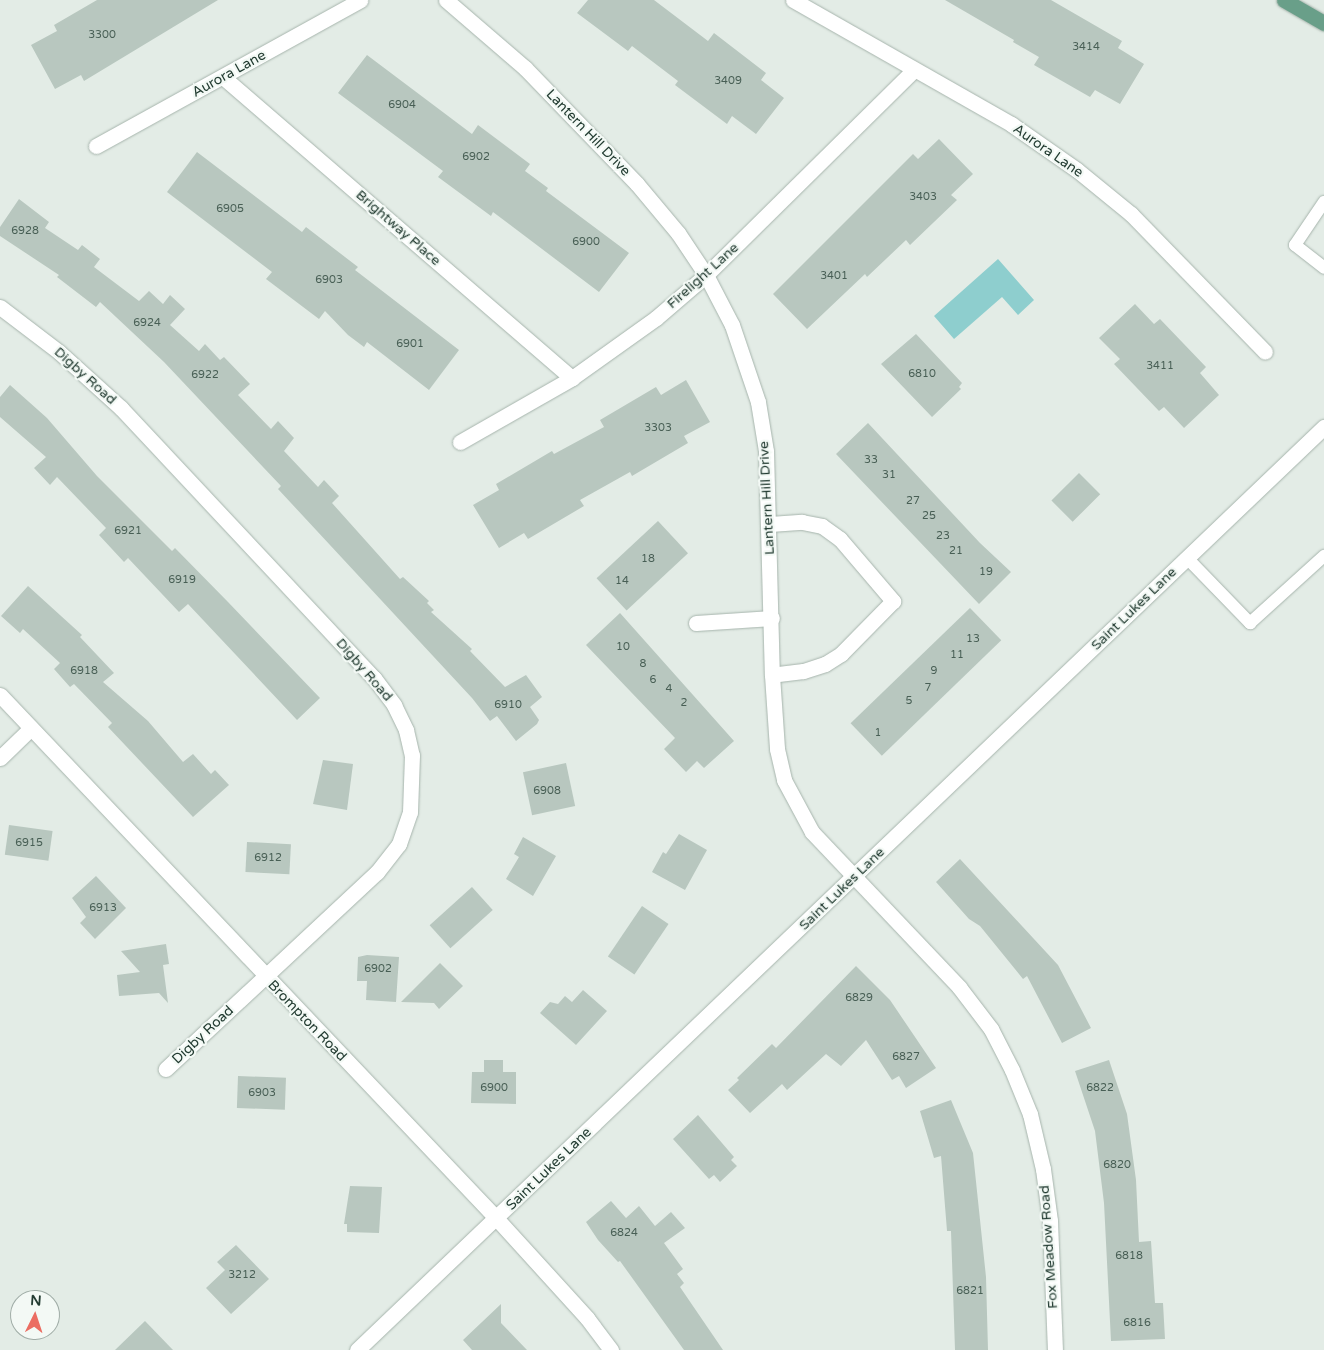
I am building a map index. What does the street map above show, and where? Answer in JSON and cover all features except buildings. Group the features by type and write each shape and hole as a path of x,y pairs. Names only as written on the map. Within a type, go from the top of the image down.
{"main road":[{"path":"1284,0 1324,23"}],"street":[{"name":"Aurora Lane","path":"96,146 360,0"},
{"name":"Lantern Hill Drive","path":"446,0 525,68 637,184 678,233 706,275 732,324 758,402 766,451 770,524 772,674 777,749 784,780 812,832 854,878"},
{"name":"Aurora Lane","path":"793,0 1011,124 1077,170 1138,221 1265,352"},
{"name":"Firelight Lane","path":"460,442 572,378 656,318 706,275 914,70"},
{"name":"Brightway Place","path":"223,77 572,378"},
{"name":"Digby Road","path":"0,307 59,352 121,408 374,678 394,705 406,730 412,755 413,785 410,812 399,844 377,872 166,1069"},
{"name":"Saint Lukes Lane","path":"357,1350 497,1219 1324,427"},
{"path":"770,524 802,522 822,526 840,538 893,601 841,654 825,664 803,671 772,674"},
{"path":"696,622 772,618"},
{"name":"Brompton Road","path":"0,695 265,978 497,1219 586,1318 611,1350"},
{"path":"0,758 31,728"},
{"name":"Fox Meadow Road","path":"854,878 959,987 991,1029 1012,1070 1030,1114 1043,1169 1050,1220 1055,1350"}],"lane":[{"path":"1324,202 1295,245 1324,268"},
{"path":"1187,558 1250,623 1324,556"}],"water":[{"path":"998,259 1034,300 1018,315 1002,297 954,339 934,316"}]}
